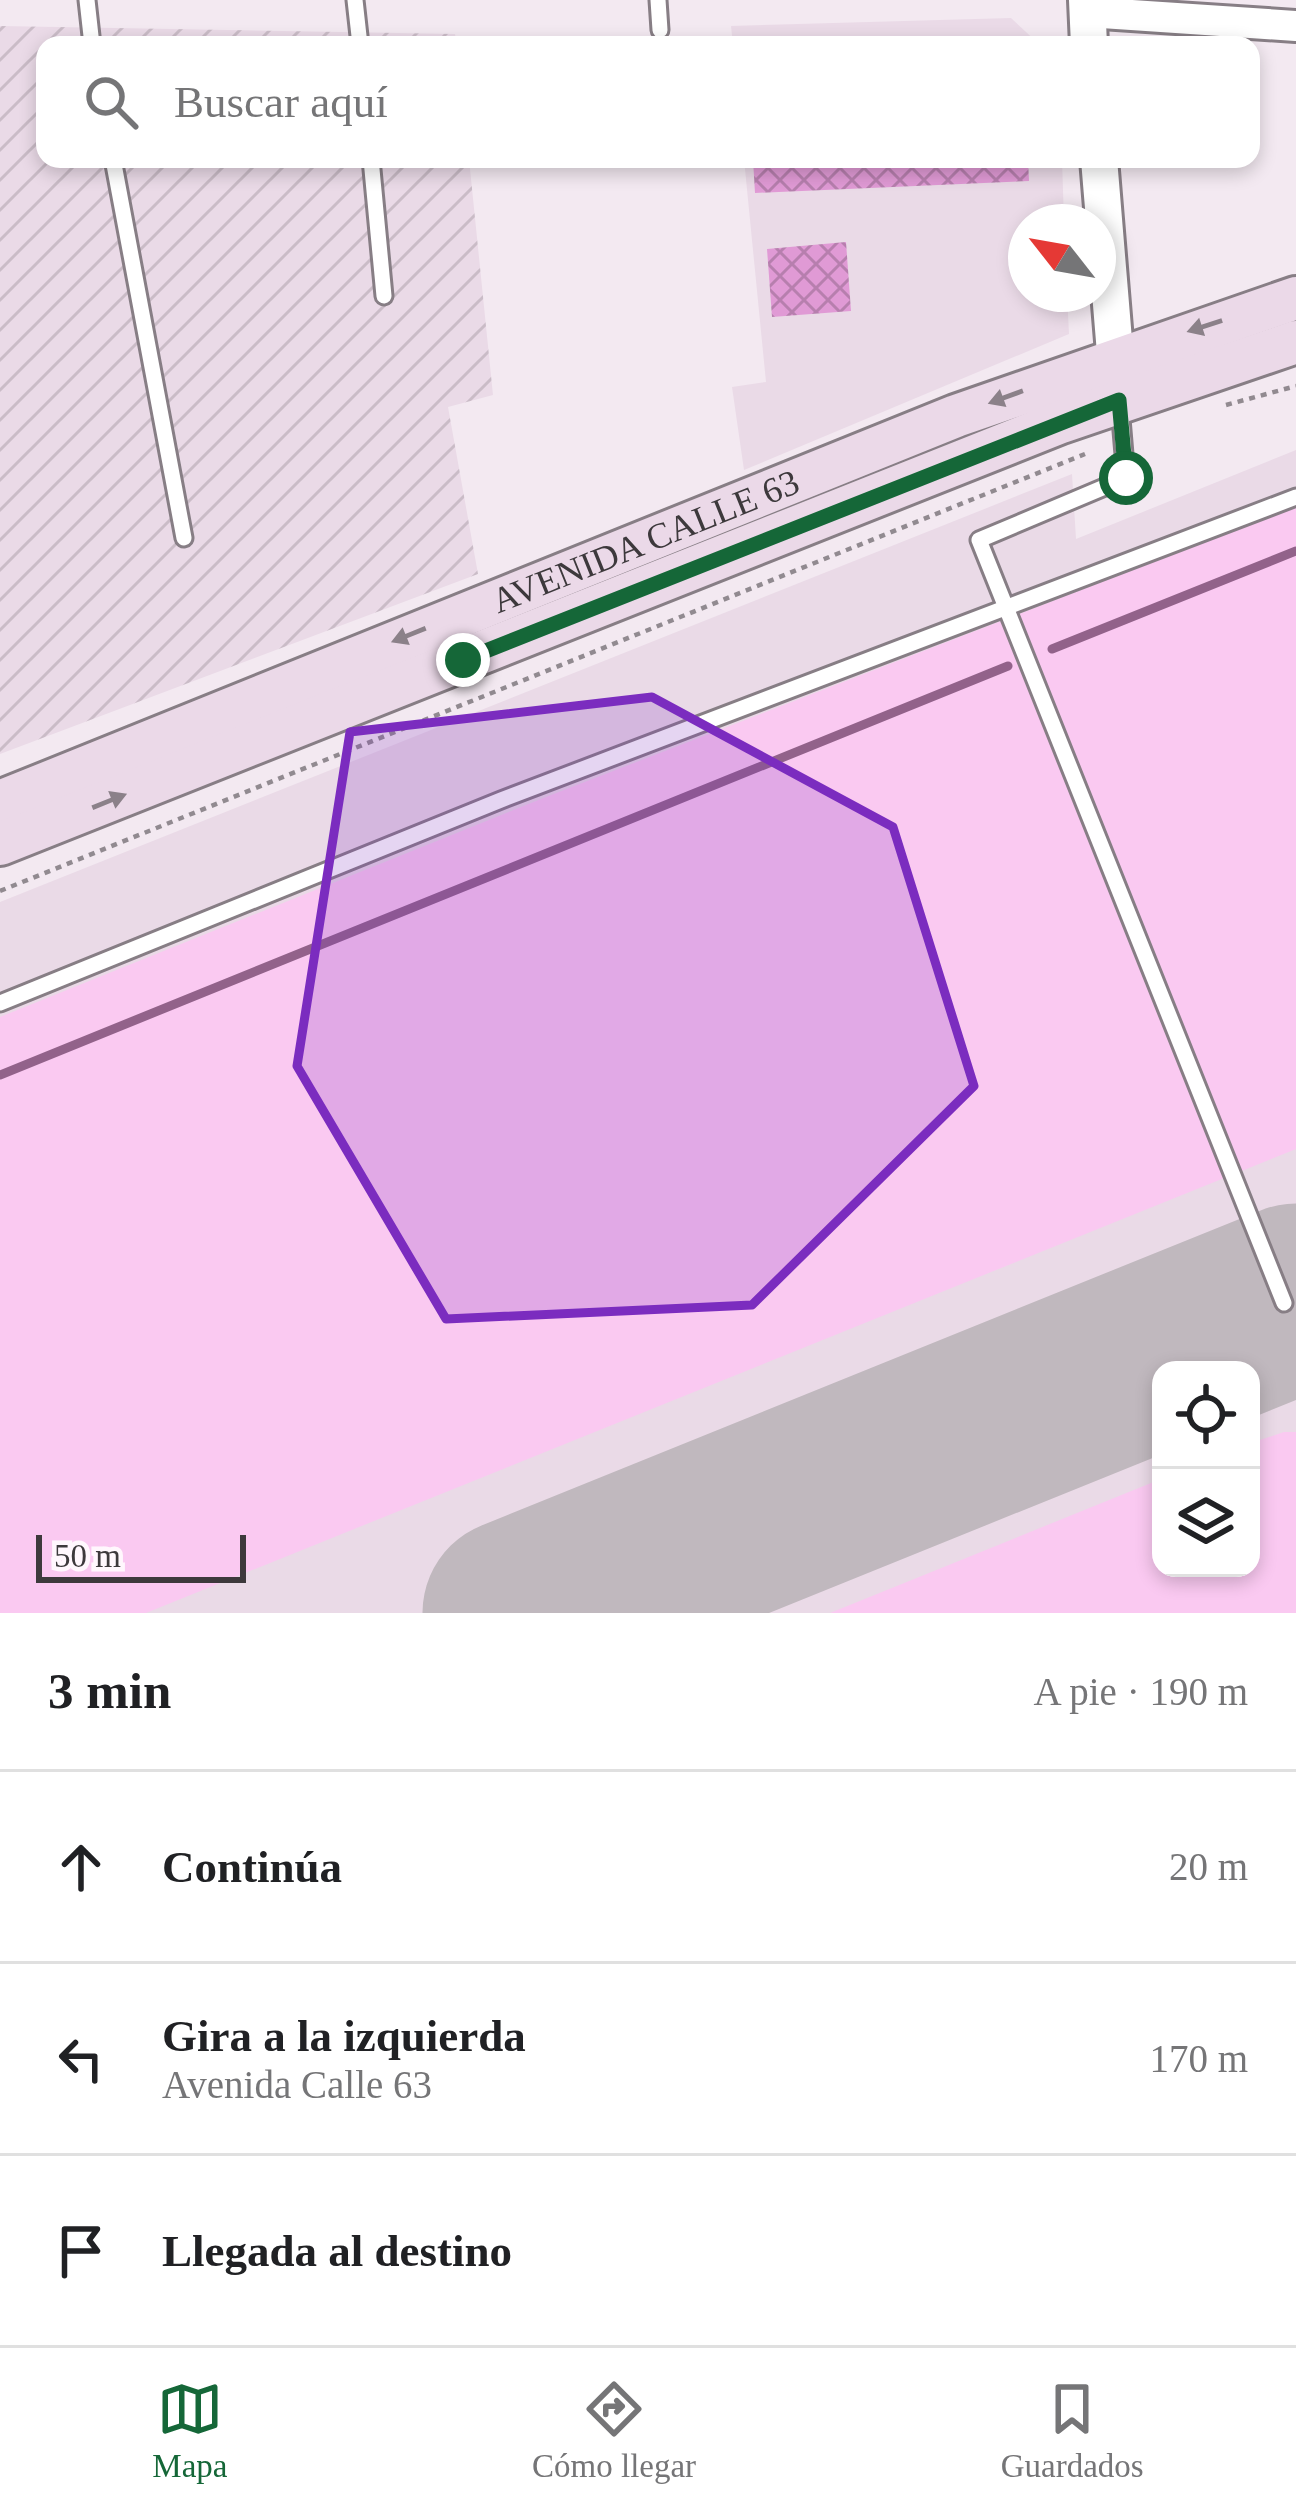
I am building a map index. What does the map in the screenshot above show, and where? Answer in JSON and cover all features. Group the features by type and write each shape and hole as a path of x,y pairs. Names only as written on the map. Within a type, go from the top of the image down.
{"main road":[{"name":"AVENIDA CALLE 63","path":"0,802 660,533 1115,356 1296,298"},
{"name":"AVENIDA CALLE 63","path":"0,844 1122,420 1296,343"}],"street":[{"path":"1087,19 1296,26"},
{"path":"1100,168 1122,420"}],"lane":[{"path":"87,0 91,36"},
{"path":"355,0 359,36"},
{"path":"658,0 660,30"},
{"path":"115,168 184,538"},
{"path":"372,168 384,296"},
{"path":"1122,420 1126,478 979,540 1284,1303"},
{"path":"0,1003 500,800 1296,496"}],"path":[{"path":"0,891 1122,420"}],"highlighted area":[{"path":"652,697 893,827 974,1086 752,1305 446,1319 297,1066 350,732"}],"shaded area":[{"path":"1011,18 1030,36 732,36 731,26"},
{"path":"0,26 455,34 36,36 36,168 470,168 493,395 448,407 478,574 0,754"},
{"path":"745,168 1062,168 1063,204 1008,204 1008,312 1068,312 1069,334 744,470 732,387 766,382"},
{"path":"1296,450 1296,1613 0,1613 0,902 1072,474 1076,539"},
{"path":"1296,507 1296,1149 146,1613 0,1613 0,1017 546,797"},
{"path":"1296,1432 1296,1613 830,1613 1152,1483 1152,1577 1260,1577 1260,1440"}],"building":[{"path":"754,168 1028,168 1029,181 755,193"},
{"path":"846,242 851,311 772,317 767,249"}],"waterway":[{"path":"1052,649 1296,551"},
{"path":"0,1075 1008,666"}],"runway":[{"path":"517,1613 1296,1298"}],"route":[{"path":"463,660 1119,400 1126,478"}]}
